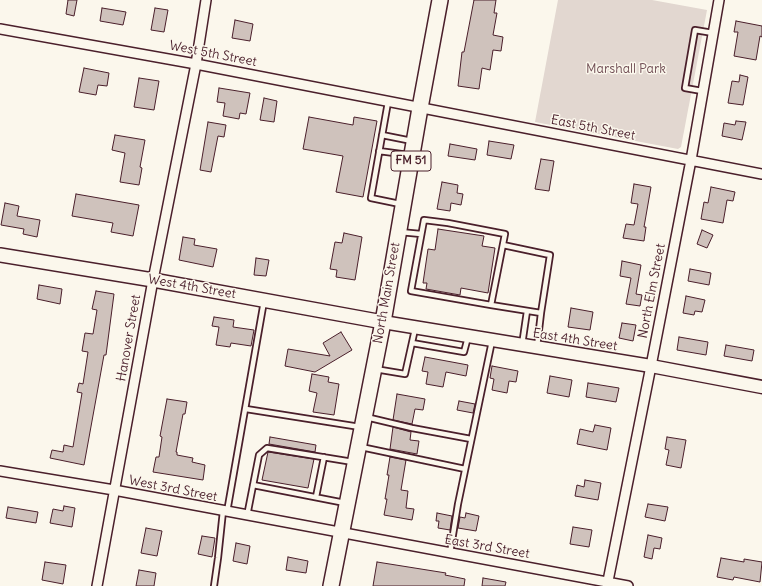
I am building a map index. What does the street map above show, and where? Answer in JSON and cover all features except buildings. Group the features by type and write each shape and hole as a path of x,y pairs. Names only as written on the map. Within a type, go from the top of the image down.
{"main road":[{"name":"North Main Street","path":"331,586 340,534 383,322 411,156 440,0"},
{"name":"West 4th Street","path":"0,255 153,280 383,322"}],"street":[{"name":"Hanover Street","path":"97,586 153,280 196,64 206,0"},
{"name":"North Elm Street","path":"607,584 691,160 719,0"},
{"name":"West 5th Street","path":"0,28 196,64 420,108"},
{"name":"East 5th Street","path":"420,108 762,174"},
{"name":"East 4th Street","path":"383,322 651,366 762,387"},
{"name":"West 3rd Street","path":"0,471 114,490 340,534"},
{"name":"East 3rd Street","path":"340,534 450,553 607,584 628,586"}],"lane":[{"path":"702,91 685,88 695,30 713,33"},
{"path":"388,102 371,198 403,205"},
{"path":"382,135 414,141"},
{"path":"379,151 411,156"},
{"path":"491,305 505,234 424,220 411,291 491,305 541,313"},
{"path":"398,231 422,234"},
{"path":"503,245 550,255 537,348"},
{"path":"214,586 225,512 246,409 264,300"},
{"path":"522,345 527,311"},
{"path":"373,369 405,374 415,327"},
{"path":"412,343 464,352 468,336"},
{"path":"450,553 465,469 492,340"},
{"path":"246,409 412,428 471,439"},
{"path":"358,446 465,469"},
{"path":"246,516 259,454 267,448 355,462"},
{"path":"316,497 324,457"},
{"path":"253,485 347,503"}],"green space":[{"name":"Marshall Park","path":"558,0 652,0 707,10 681,147 678,149 535,122"}]}
